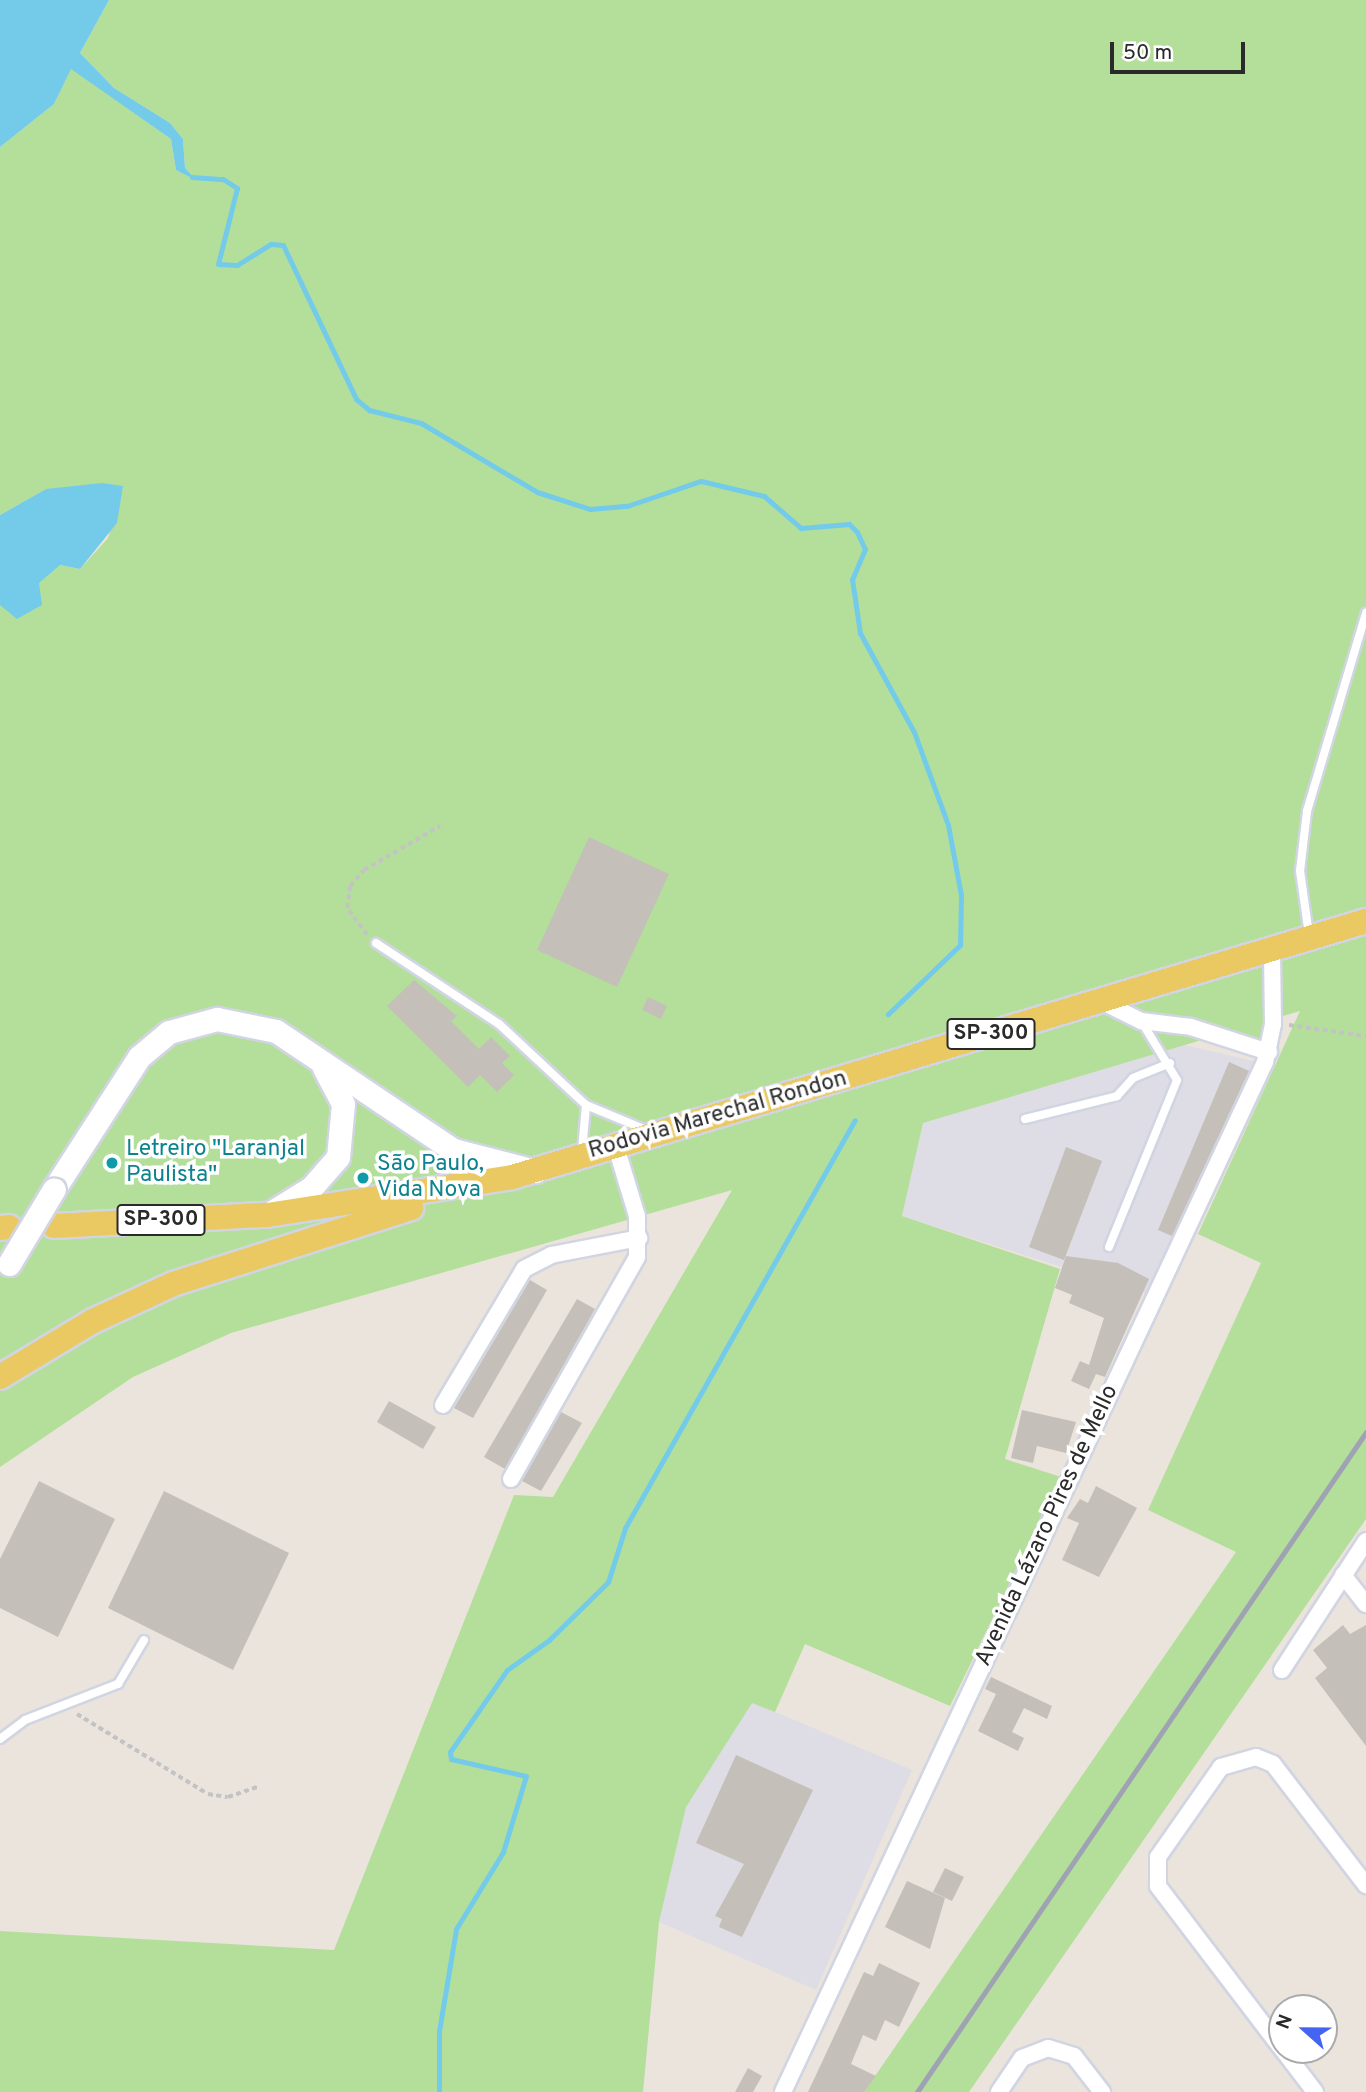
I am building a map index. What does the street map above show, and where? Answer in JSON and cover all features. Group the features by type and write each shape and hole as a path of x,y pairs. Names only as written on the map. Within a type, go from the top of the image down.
{"main road":[{"name":"Rodovia Marechal Rondon","path":"54,1226 267,1215 523,1174 1366,921"},
{"path":"4,1271 126,1074 169,1032 217,1019 250,1022 287,1037 435,1141 523,1174"},
{"path":"267,1215 311,1188 338,1157 343,1104 321,1063"},
{"path":"0,1377 63,1337 173,1284 523,1174"}],"street":[{"name":"Avenida Lázaro Pires de Mello","path":"783,2092 1269,1052 1273,1024 1272,950"},
{"path":"1101,1001 1141,1021 1191,1027 1269,1052"},
{"path":"511,1479 615,1305 639,1238 616,1147"},
{"path":"443,1405 524,1269 538,1259 639,1238"},
{"path":"1282,1670 1366,1541"},
{"path":"1343,1575 1366,1604"},
{"path":"1268,2029 1158,1886 1158,1857 1221,1767 1256,1757 1273,1764 1366,1885"},
{"path":"999,2092 1022,2058 1048,2048 1074,2056 1102,2092"},
{"path":"1294,2064 1315,2092"}],"lane":[{"path":"1309,938 1300,871 1305,821 1366,613"},
{"path":"376,943 499,1024 586,1105 662,1134"},
{"path":"1109,1247 1175,1090 1170,1063 1141,1021"},
{"path":"1025,1119 1117,1096 1133,1078 1170,1063"},
{"path":"579,1157 586,1105"},
{"path":"0,1739 51,1709 118,1684 144,1640"}],"path":[{"path":"376,943 354,925 347,908 350,886 364,870 440,826"},
{"path":"1273,1024 1366,1036"},
{"path":"51,1709 99,1723 208,1794 228,1797 257,1787"}],"shaded area":[{"path":"1184,1045 1254,1061 1146,1294 902,1216 923,1123"},
{"path":"752,1702 912,1770 816,1990 659,1922 686,1807"}],"green space":[{"path":"109,0 1366,0 1366,1519 969,2092 864,2092 1236,1552 1148,1510 1261,1263 1198,1234 1300,1011 1266,1021 1263,1039 1232,1031 923,1123 902,1216 1060,1269 1005,1459 1061,1477 950,1706 805,1644 775,1712 752,1703 686,1807 659,1922 643,2092 0,2092 0,1931 334,1950 514,1495 553,1497 732,1190 231,1333 133,1377 0,1467 0,605 60,565 80,569 108,538 123,487 46,489 0,515 0,147 54,104 71,68 171,139 176,170 194,178 185,168 183,139 170,123 114,88 80,53"}],"water":[{"path":"0,0 109,0 80,53 114,88 170,123 183,139 185,168 196,180 176,170 171,139 71,69 54,104 0,147"},
{"path":"102,483 123,486 117,523 80,569 60,565 39,583 42,605 17,619 0,605 0,515 46,489"}],"building":[{"path":"589,837 669,874 617,987 537,950"},
{"path":"414,980 457,1016 451,1021 479,1049 491,1037 510,1056 502,1063 514,1075 497,1092 480,1075 468,1087 387,1006"},
{"path":"648,997 667,1006 661,1019 642,1010"},
{"path":"1229,1062 1249,1071 1172,1236 1158,1230"},
{"path":"1066,1147 1102,1161 1064,1260 1029,1247"},
{"path":"1066,1256 1118,1263 1149,1279 1105,1377 1096,1374 1089,1389 1071,1381 1080,1361 1089,1365 1104,1318 1069,1303 1072,1295 1055,1288"},
{"path":"530,1280 547,1290 473,1418 454,1408"},
{"path":"577,1299 595,1309 505,1469 484,1457"},
{"path":"389,1401 436,1427 423,1449 377,1422"},
{"path":"1022,1410 1076,1422 1066,1453 1037,1446 1033,1463 1011,1458"},
{"path":"561,1412 582,1423 541,1491 522,1481"},
{"path":"39,1481 115,1519 58,1637 0,1608 0,1559"},
{"path":"1096,1486 1137,1508 1099,1577 1062,1560 1079,1523 1067,1518 1080,1499 1088,1503"},
{"path":"164,1491 289,1553 233,1670 108,1608"},
{"path":"1343,1625 1350,1634 1366,1625 1366,1746 1315,1678 1327,1668 1313,1650"},
{"path":"991,1677 1052,1706 1047,1719 1024,1708 1012,1732 1024,1738 1018,1751 978,1731 996,1694 985,1689"},
{"path":"736,1755 813,1790 742,1937 719,1927 722,1919 715,1916 744,1864 696,1843"},
{"path":"945,1868 964,1877 952,1901 933,1892"},
{"path":"907,1881 945,1898 930,1949 885,1927"},
{"path":"879,1963 920,1983 899,2027 885,2020 876,2041 863,2035 851,2064 876,2076 864,2092 808,2092 864,1972 873,1976"},
{"path":"748,2068 762,2076 753,2092 735,2092"}],"waterway":[{"path":"192,177 223,179 237,188 218,264 237,265 271,244 283,245 356,399 369,410 421,423 537,492 590,509 627,506 701,481 764,496 801,528 849,524 857,532 865,549 852,579 860,633 914,732 948,825 961,895 960,945 888,1014"},
{"path":"439,2092 439,2031 456,1929 503,1852 526,1776 451,1759 450,1752 507,1670 549,1640 608,1582 625,1528 855,1120"}],"railway":[{"path":"917,2092 1366,1432"}],"place":[{"name":"Letreiro \"Laranjal Paulista\"","path":"112,1163"},
{"name":"São Paulo, Vida Nova","path":"363,1178"}]}
